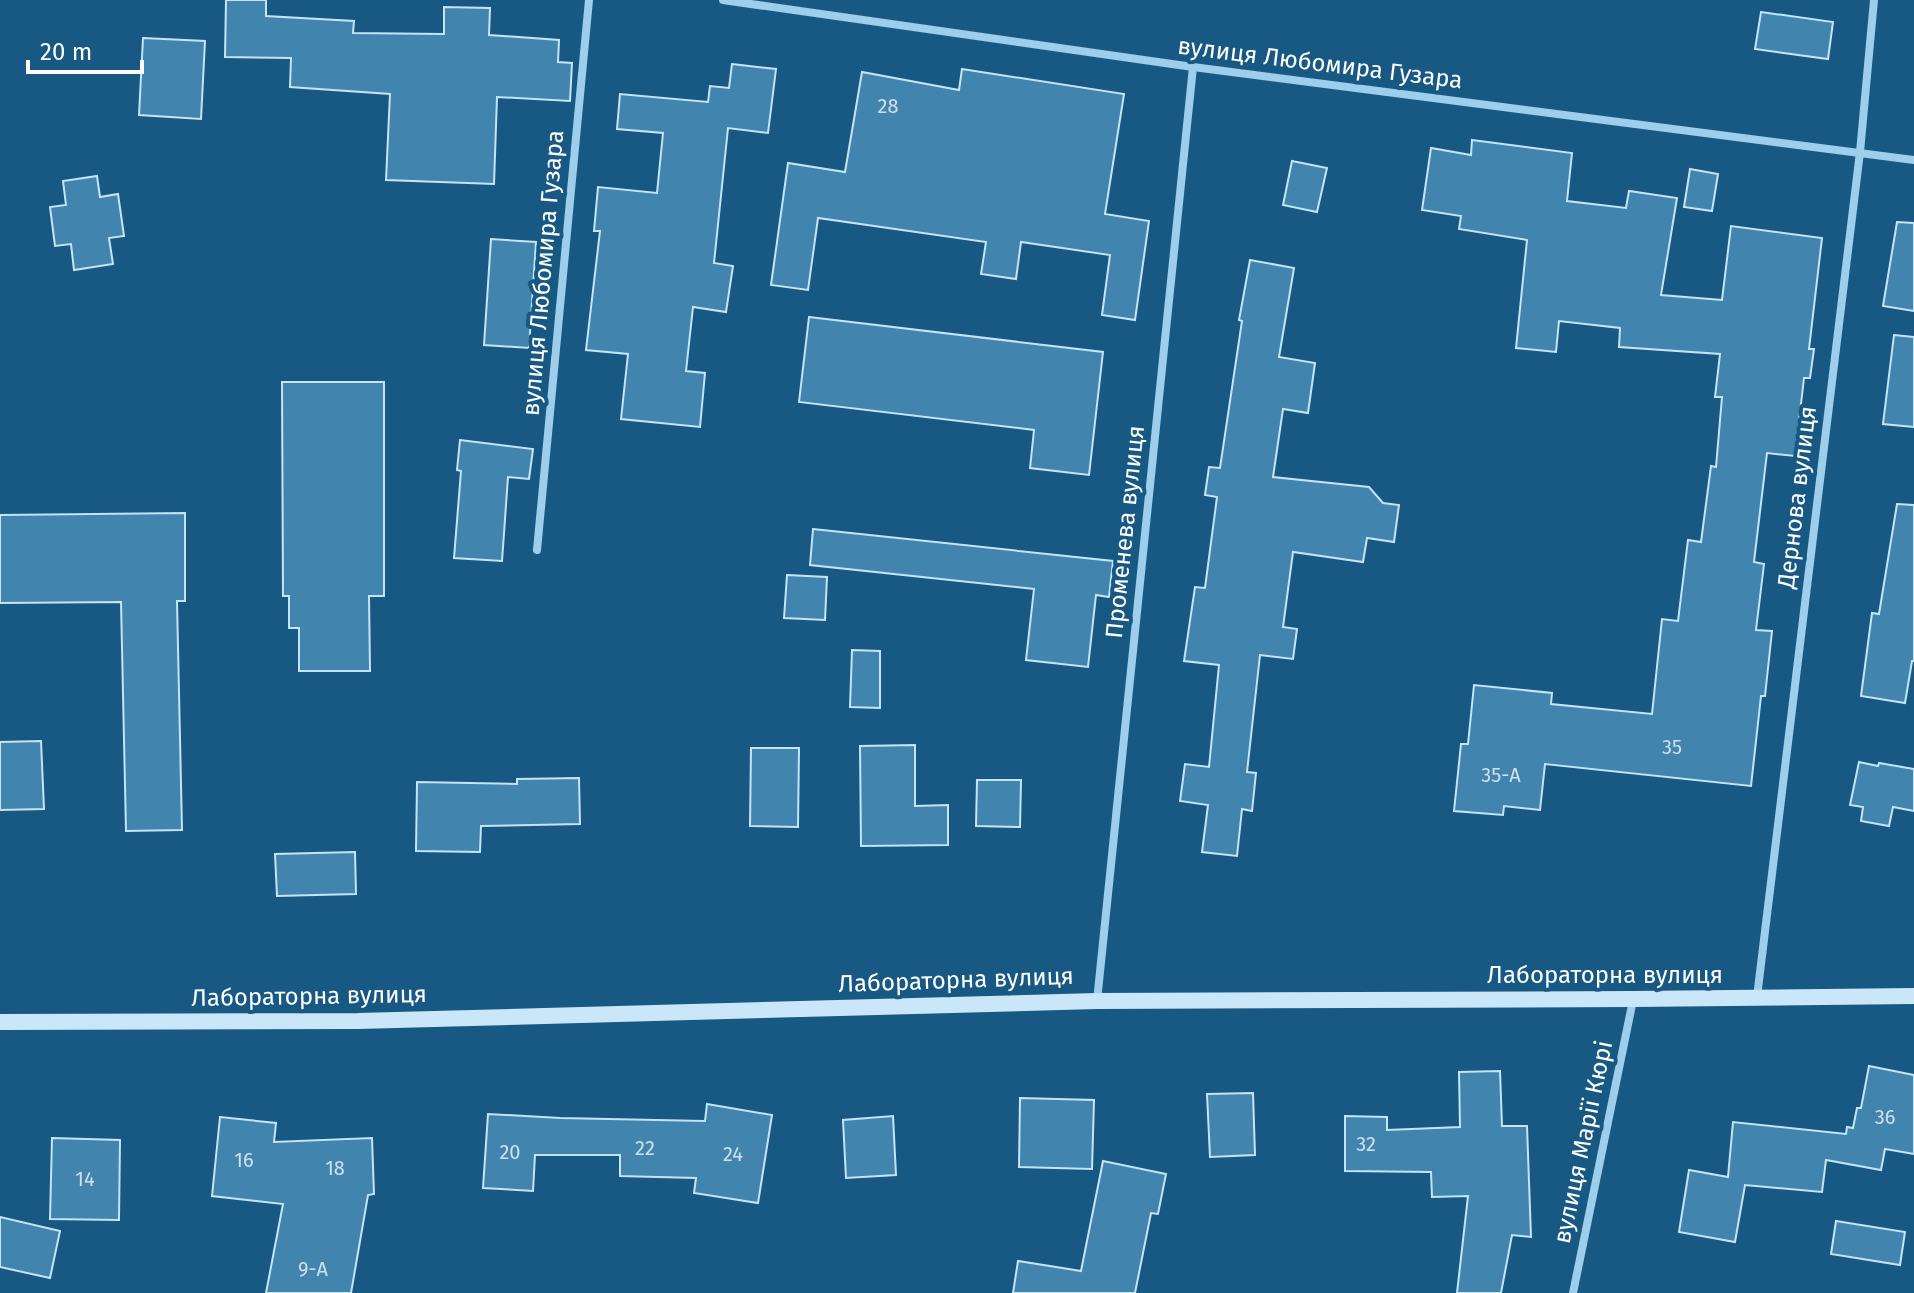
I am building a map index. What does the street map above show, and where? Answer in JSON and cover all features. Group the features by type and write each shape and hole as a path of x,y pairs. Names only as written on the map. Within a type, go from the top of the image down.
{"main road":[{"name":"Лабораторна вулиця","path":"0,1022 358,1021 1097,1001 1914,996"}],"street":[{"name":"вулиця Любомира Гузара","path":"537,550 589,0"},
{"name":"вулиця Любомира Гузара","path":"723,0 1193,67 1914,160"},
{"name":"Дернова вулиця","path":"1757,998 1860,152 1874,0"},
{"name":"Променева вулиця","path":"1097,1001 1193,67"},
{"name":"вулиця Марії Кюрі","path":"1573,1293 1633,999"}],"building":[{"path":"226,0 266,0 266,16 354,21 353,33 444,34 444,7 490,8 489,35 559,40 558,62 572,63 570,101 497,97 494,184 386,180 390,94 290,87 291,58 225,57"},
{"path":"1761,12 1833,22 1828,59 1755,49"},
{"path":"143,38 205,41 201,119 139,115"},
{"path":"732,64 776,69 768,133 728,128 714,263 733,266 726,312 693,307 686,371 705,373 700,427 621,419 628,354 586,350 600,231 594,231 598,187 657,193 663,133 617,129 620,94 708,102 710,86 729,88"},
{"path":"962,69 1124,94 1105,214 1149,221 1135,320 1102,315 1110,255 1021,242 1016,279 981,274 986,242 818,218 808,290 771,285 788,163 845,172 862,72 959,90"},
{"path":"1472,140 1572,153 1567,201 1626,208 1629,191 1677,198 1661,295 1722,300 1731,226 1822,238 1809,349 1814,349 1810,378 1804,378 1795,456 1767,453 1754,562 1764,564 1756,630 1772,631 1751,786 1545,764 1540,810 1504,806 1503,815 1454,811 1461,744 1468,744 1474,685 1552,693 1551,704 1652,714 1662,619 1678,621 1688,540 1701,542 1711,466 1716,467 1722,397 1715,397 1720,354 1619,347 1620,328 1559,321 1556,352 1516,348 1527,240 1459,229 1461,216 1422,210 1431,148 1471,155"},
{"path":"1292,161 1327,168 1317,212 1283,205"},
{"path":"1690,169 1718,174 1712,211 1684,207"},
{"path":"97,176 100,197 118,194 124,236 109,238 113,264 74,270 71,244 55,246 50,207 66,205 63,181"},
{"path":"1897,222 1914,223 1914,311 1883,306"},
{"path":"491,239 536,242 529,348 484,345"},
{"path":"1250,260 1294,268 1279,357 1315,363 1308,413 1283,409 1273,477 1369,487 1383,503 1399,505 1394,542 1367,538 1363,562 1293,552 1283,627 1297,629 1293,659 1260,655 1247,772 1256,773 1252,811 1242,809 1237,856 1202,852 1208,805 1180,801 1185,764 1209,767 1219,665 1184,661 1195,587 1205,588 1217,497 1205,495 1209,467 1220,468"},
{"path":"809,317 1103,352 1089,475 1030,468 1034,430 799,402"},
{"path":"1894,335 1914,337 1914,427 1883,424"},
{"path":"282,382 384,382 384,596 369,596 370,671 299,671 299,628 289,628 289,596 283,596"},
{"path":"460,440 533,449 529,479 508,477 502,561 454,558 461,471 457,470"},
{"path":"1897,504 1914,505 1914,661 1905,703 1861,696 1872,613 1879,614"},
{"path":"185,513 185,601 177,601 182,830 126,831 121,602 0,603 0,515"},
{"path":"813,529 1113,561 1109,597 1096,595 1088,667 1026,660 1034,589 810,565"},
{"path":"787,575 827,577 825,620 784,618"},
{"path":"852,650 880,651 880,708 850,707"},
{"path":"41,741 44,809 0,810 0,742"},
{"path":"915,745 915,806 948,805 948,845 861,846 860,746"},
{"path":"751,748 799,748 798,827 750,826"},
{"path":"1859,762 1914,769 1914,811 1893,807 1889,826 1861,821 1863,807 1850,805"},
{"path":"579,778 580,824 481,826 480,852 416,851 417,782 517,784 517,779"},
{"path":"977,780 1021,780 1020,827 976,826"},
{"path":"355,852 356,894 277,896 275,854"},
{"path":"1869,1066 1914,1075 1914,1154 1885,1149 1881,1170 1826,1160 1822,1192 1745,1185 1735,1242 1679,1232 1689,1170 1728,1177 1733,1122 1846,1134 1847,1127 1853,1128 1857,1108 1861,1108"},
{"path":"1500,1071 1502,1126 1527,1126 1531,1237 1512,1235 1501,1293 1457,1293 1468,1196 1432,1197 1431,1172 1345,1171 1345,1116 1387,1117 1387,1130 1460,1127 1459,1072"},
{"path":"1253,1093 1255,1155 1210,1157 1207,1094"},
{"path":"1020,1098 1094,1100 1092,1169 1019,1167"},
{"path":"707,1104 772,1115 758,1203 694,1193 696,1178 620,1176 620,1155 535,1155 533,1191 483,1188 488,1114 705,1121"},
{"path":"893,1116 896,1175 846,1178 843,1120"},
{"path":"220,1117 276,1123 274,1142 372,1138 374,1194 368,1195 351,1293 266,1293 283,1204 212,1196"},
{"path":"52,1138 120,1140 119,1220 50,1219"},
{"path":"1103,1161 1166,1174 1158,1214 1151,1213 1135,1293 1013,1293 1018,1261 1081,1271"},
{"path":"0,1217 60,1231 50,1278 0,1267"},
{"path":"1836,1221 1905,1232 1900,1265 1831,1254"}]}
